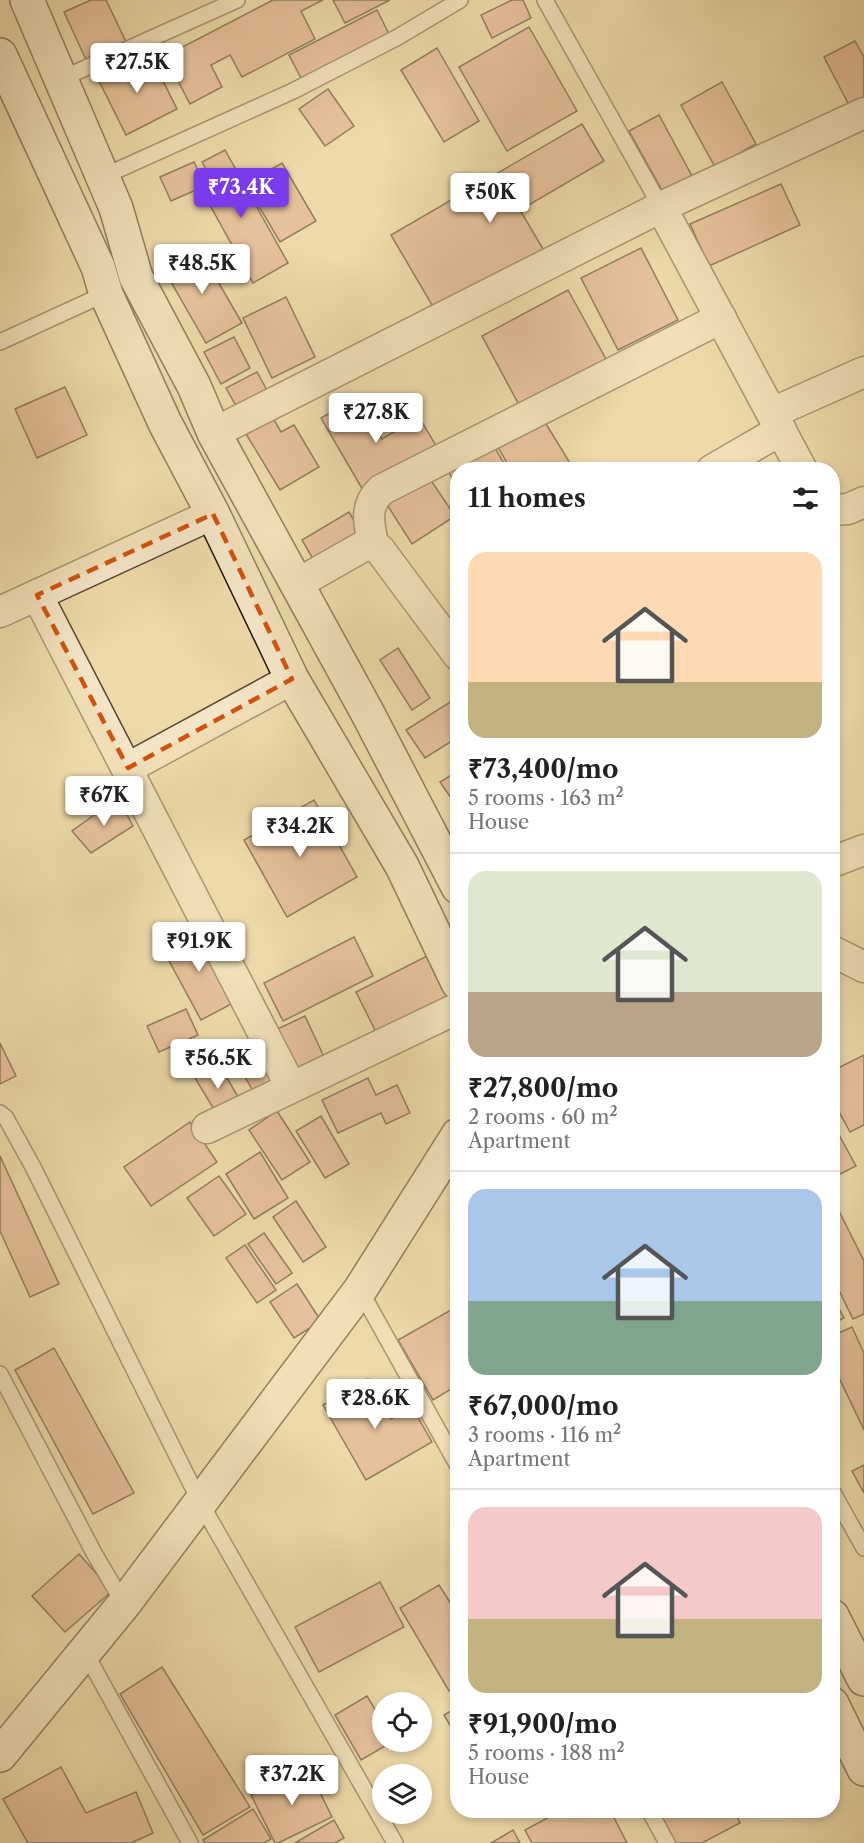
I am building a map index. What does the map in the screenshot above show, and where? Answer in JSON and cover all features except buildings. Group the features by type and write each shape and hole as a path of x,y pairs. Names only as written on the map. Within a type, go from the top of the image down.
{"main road":[{"path":"27,0 116,208 136,278 194,386 214,432 367,712 450,872"},
{"path":"0,55 98,267 106,294 165,423 213,514 292,679 402,866 450,966"},
{"path":"0,1755 124,1604 360,1290 450,1148"},
{"path":"840,1632 864,1679"},
{"path":"840,1720 864,1769"}],"street":[{"path":"214,432 661,207 864,113"},
{"path":"661,207 798,462"},
{"path":"447,622 372,544 369,511 373,497 381,490 721,318"},
{"path":"723,462 777,422 864,372"},
{"path":"840,510 848,509 864,502"},
{"path":"0,612 213,514"},
{"path":"297,584 362,547 372,544"},
{"path":"37,596 291,1087"},
{"path":"128,768 292,679"},
{"path":"840,859 864,850"},
{"path":"840,955 864,967"},
{"path":"207,1128 450,1012"}],"lane":[{"path":"61,79 237,0"},
{"path":"102,177 293,91 398,37 460,0"},
{"path":"545,0 661,207"},
{"path":"0,342 136,278"},
{"path":"0,1113 6,1119 33,1167 200,1502 395,1843"},
{"path":"360,1290 450,1452"},
{"path":"0,1374 94,1553 124,1604"},
{"path":"840,1505 864,1548"},
{"path":"85,1652 190,1843"},
{"path":"653,1818 667,1843"}],"highlighted area":[{"path":"213,514 292,679 128,768 37,595"}]}
